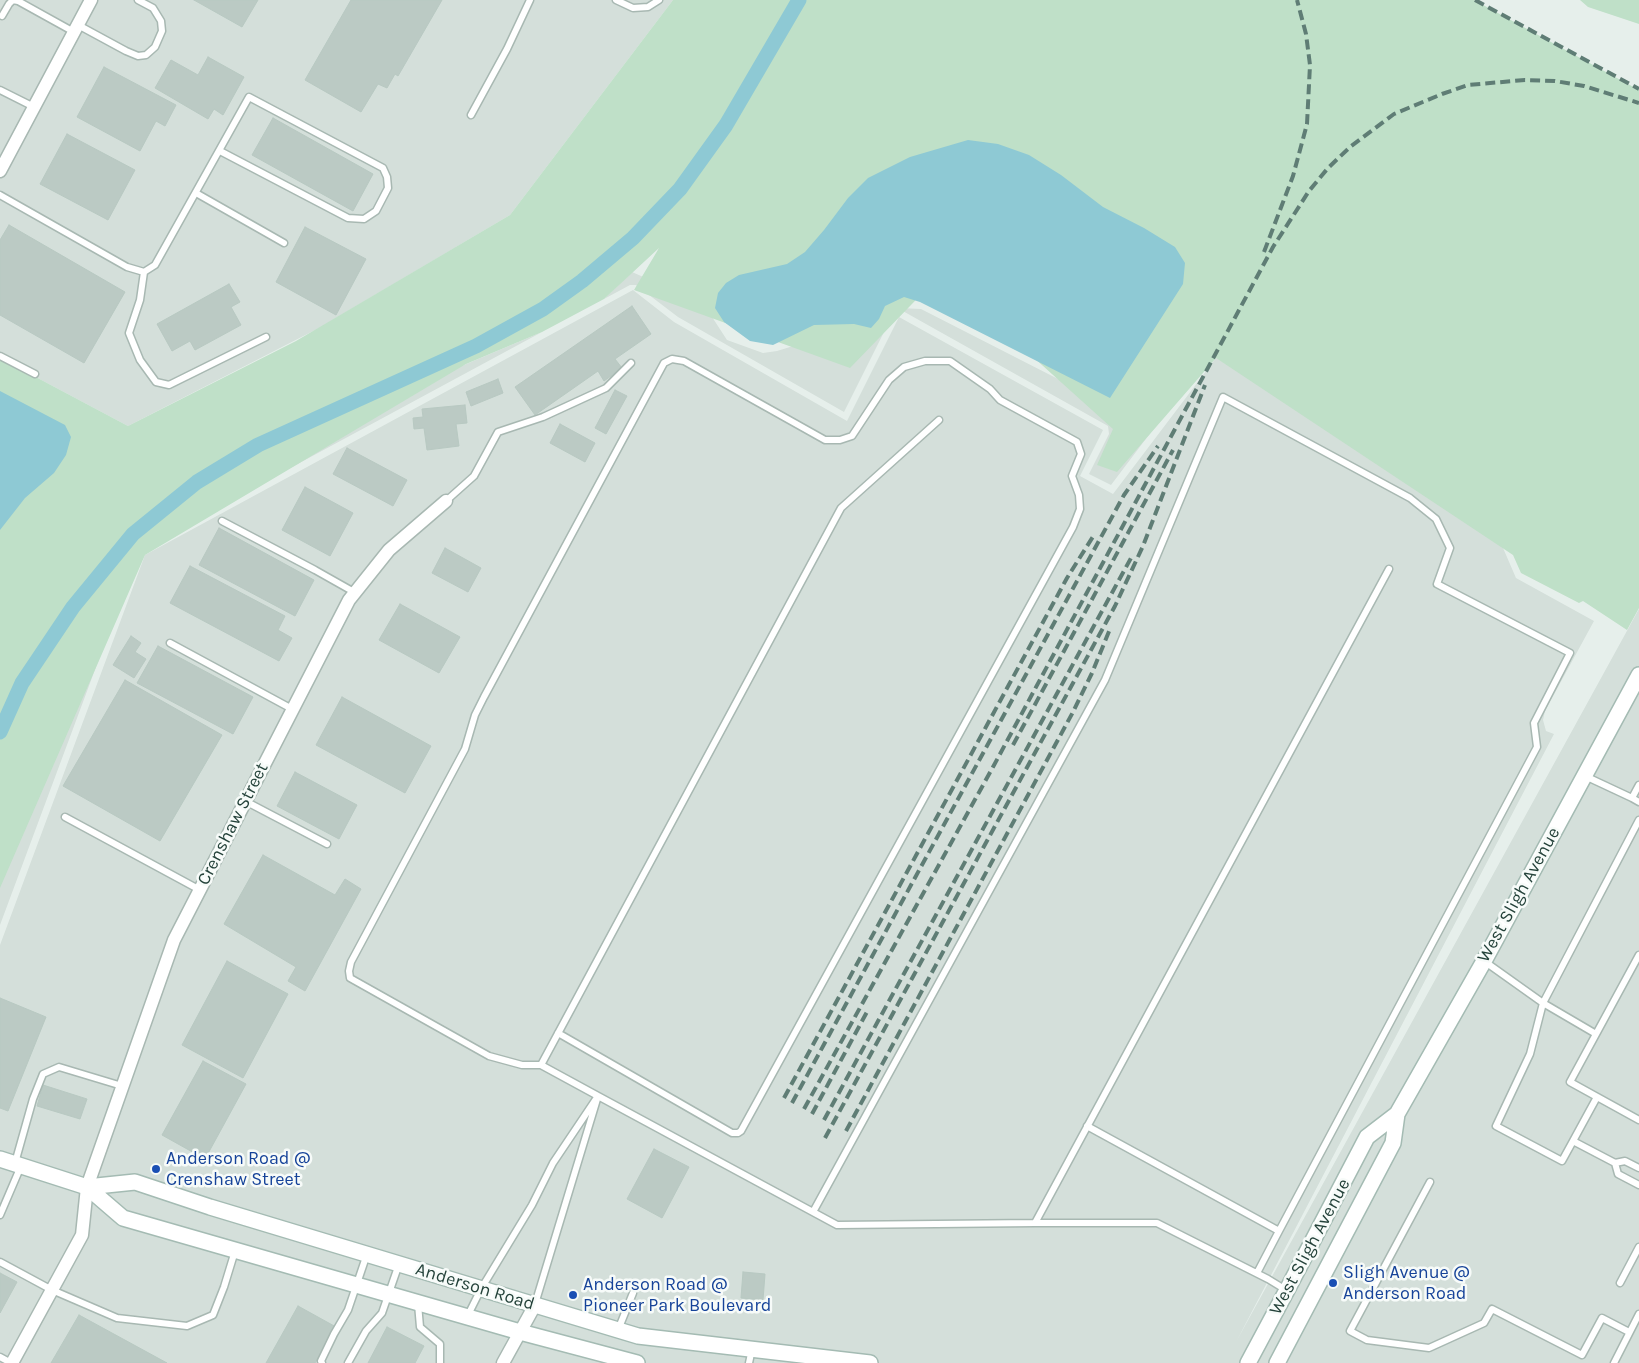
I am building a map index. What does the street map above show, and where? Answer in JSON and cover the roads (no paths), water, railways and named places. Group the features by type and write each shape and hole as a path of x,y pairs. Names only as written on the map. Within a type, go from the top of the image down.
{"main road":[{"name":"West Sligh Avenue","path":"1278,1363 1393,1143 1397,1114 1484,961 1639,675"},
{"name":"West Sligh Avenue","path":"1248,1363 1367,1137 1397,1114"},
{"name":"Anderson Road","path":"0,1159 87,1187 123,1218 520,1332 637,1363"},
{"name":"Anderson Road","path":"87,1187 135,1182 638,1336 750,1356 870,1363"}],"street":[{"path":"0,171 91,0"},
{"name":"Crenshaw Street","path":"11,1363 82,1235 87,1187 174,940 349,600 389,550 446,501"},
{"path":"503,1363 535,1305"}],"lane":[{"path":"2,16 13,0 18,1 138,56 146,55 155,47 162,32 161,20 153,8 138,0"},
{"path":"471,115 507,49 530,0"},
{"path":"616,0 633,8 648,7 659,0"},
{"path":"0,90 34,106"},
{"path":"0,195 127,267 144,272 155,265 249,97 383,168 387,177 388,188 376,212 364,219 348,218 220,151"},
{"path":"196,193 284,243"},
{"path":"144,272 140,300 129,333 140,360 156,382 169,385 266,336"},
{"path":"0,356 35,374"},
{"path":"558,1033 732,1133 742,1131 1073,527 1080,509 1079,495 1072,476 1081,454 1077,442 1000,400 990,389 950,361 925,360 904,367 888,380 852,436 840,440 825,440 684,362 672,359 664,363 484,697 475,715 465,749 355,954 348,971 350,978 490,1056 522,1065 541,1065 837,1225 1157,1223 1288,1290"},
{"path":"446,501 474,476 498,432 543,417 606,388 631,362"},
{"path":"813,1212 1105,680 1223,397 1410,498 1436,519 1450,548 1437,584 1570,653 1534,723 1537,748 1257,1273"},
{"path":"541,1065 841,508 938,420"},
{"path":"222,520 354,592"},
{"path":"1035,1223 1389,570"},
{"path":"170,643 292,709"},
{"path":"1584,776 1639,802"},
{"path":"1632,798 1639,785"},
{"path":"245,801 327,844"},
{"path":"65,817 200,890"},
{"path":"1597,1097 1562,1161 1496,1126 1530,1054 1543,1003 1639,820"},
{"path":"1639,955 1570,1082 1639,1120"},
{"path":"1484,961 1543,1003 1596,1034"},
{"path":"0,1215 18,1165 33,1099 43,1074 59,1067 122,1086"},
{"path":"467,1317 481,1289 532,1205 553,1163 598,1096"},
{"path":"535,1305 598,1096"},
{"path":"1087,1126 1279,1231"},
{"path":"1573,1140 1615,1163 1625,1161 1639,1168"},
{"path":"1615,1163 1618,1174 1639,1185"},
{"path":"1430,1182 1350,1331 1367,1340 1429,1348 1484,1324 1492,1309 1582,1355 1602,1318 1630,1332"},
{"path":"1620,1282 1639,1248"},
{"path":"0,1262 52,1290 117,1318 187,1326 213,1314 224,1287 235,1250"},
{"path":"322,1363 321,1361 334,1334 348,1310 367,1254"},
{"path":"348,1363 366,1331 382,1313 399,1264"},
{"path":"618,1330 633,1293"},
{"path":"418,1303 420,1327 440,1344 440,1363"},
{"path":"1614,1363 1639,1314"},
{"path":"0,1357 11,1363"}],"water":[{"path":"968,140 998,144 1029,155 1061,175 1103,207 1144,228 1175,247 1185,263 1183,284 1110,398 920,302 904,297 885,306 879,319 871,328 854,324 814,325 773,345 750,341 724,322 715,308 718,293 726,283 739,275 787,264 805,252 848,198 868,178 910,157"},
{"path":"0,391 65,425 71,437 66,455 54,473 25,498 0,530"}],"waterway":[{"path":"0,732 22,683 73,607 133,534 197,482 258,445 476,346 543,309 582,281 633,238 680,189 726,125 799,0"}],"railway":[{"path":"1264,252 1293,176 1307,124 1310,65 1306,34 1297,0"},
{"path":"1475,0 1639,89"},
{"path":"804,1109 993,767 1273,247 1309,191 1328,168 1350,147 1394,114 1468,85 1525,80 1555,81 1584,86 1639,103"},
{"path":"825,1138 1115,606 1143,546 1205,385"},
{"path":"792,1103 1124,495 1158,446"},
{"path":"1013,745 1173,450"},
{"path":"784,1098 1067,578 1094,535"},
{"path":"824,1120 1131,558"},
{"path":"846,1131 1073,712 1110,629"},
{"path":"812,1114 868,1010"}],"place":[{"name":"Anderson Road @ Crenshaw Street","path":"156,1169"},
{"name":"Sligh Avenue @ Anderson Road","path":"1333,1283"},
{"name":"Anderson Road @ Pioneer Park Boulevard","path":"573,1295"}]}
